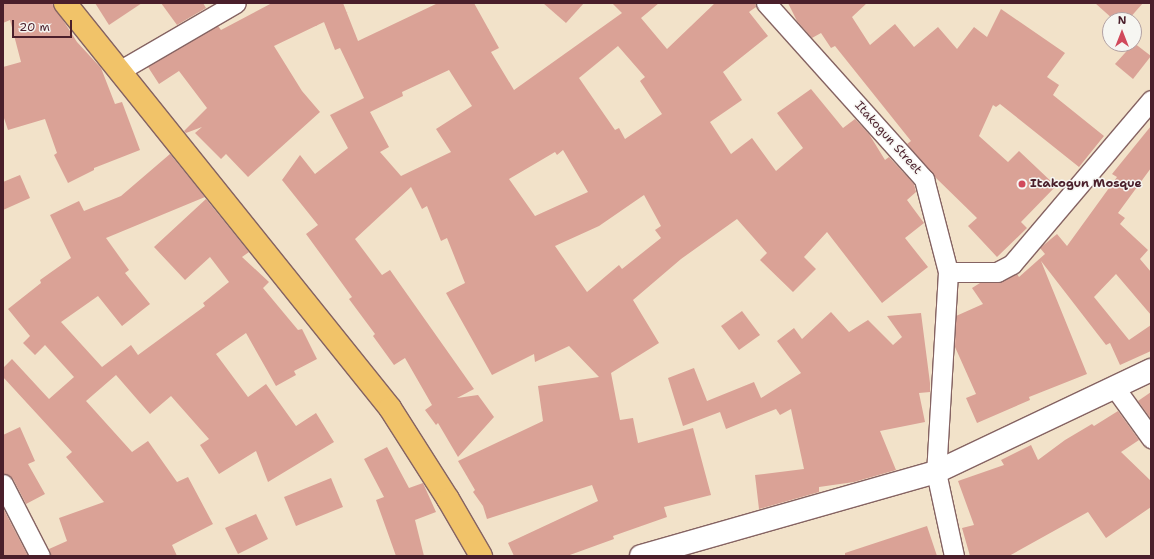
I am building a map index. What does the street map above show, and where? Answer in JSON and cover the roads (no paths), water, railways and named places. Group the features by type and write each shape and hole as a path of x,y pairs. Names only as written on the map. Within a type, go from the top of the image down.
{"main road":[{"path":"65,3 390,408 448,498 481,556"}],"street":[{"path":"119,71 236,3"},
{"name":"Itakogun Street","path":"766,3 924,179 948,272 936,472 954,556"},
{"path":"948,272 997,272 1012,264 1151,100"},
{"path":"641,556 936,472 1151,370"},
{"path":"1115,388 1151,438"},
{"path":"3,484 40,556"}],"place":[{"name":"Itakogun Mosque","path":"1022,184"}]}
